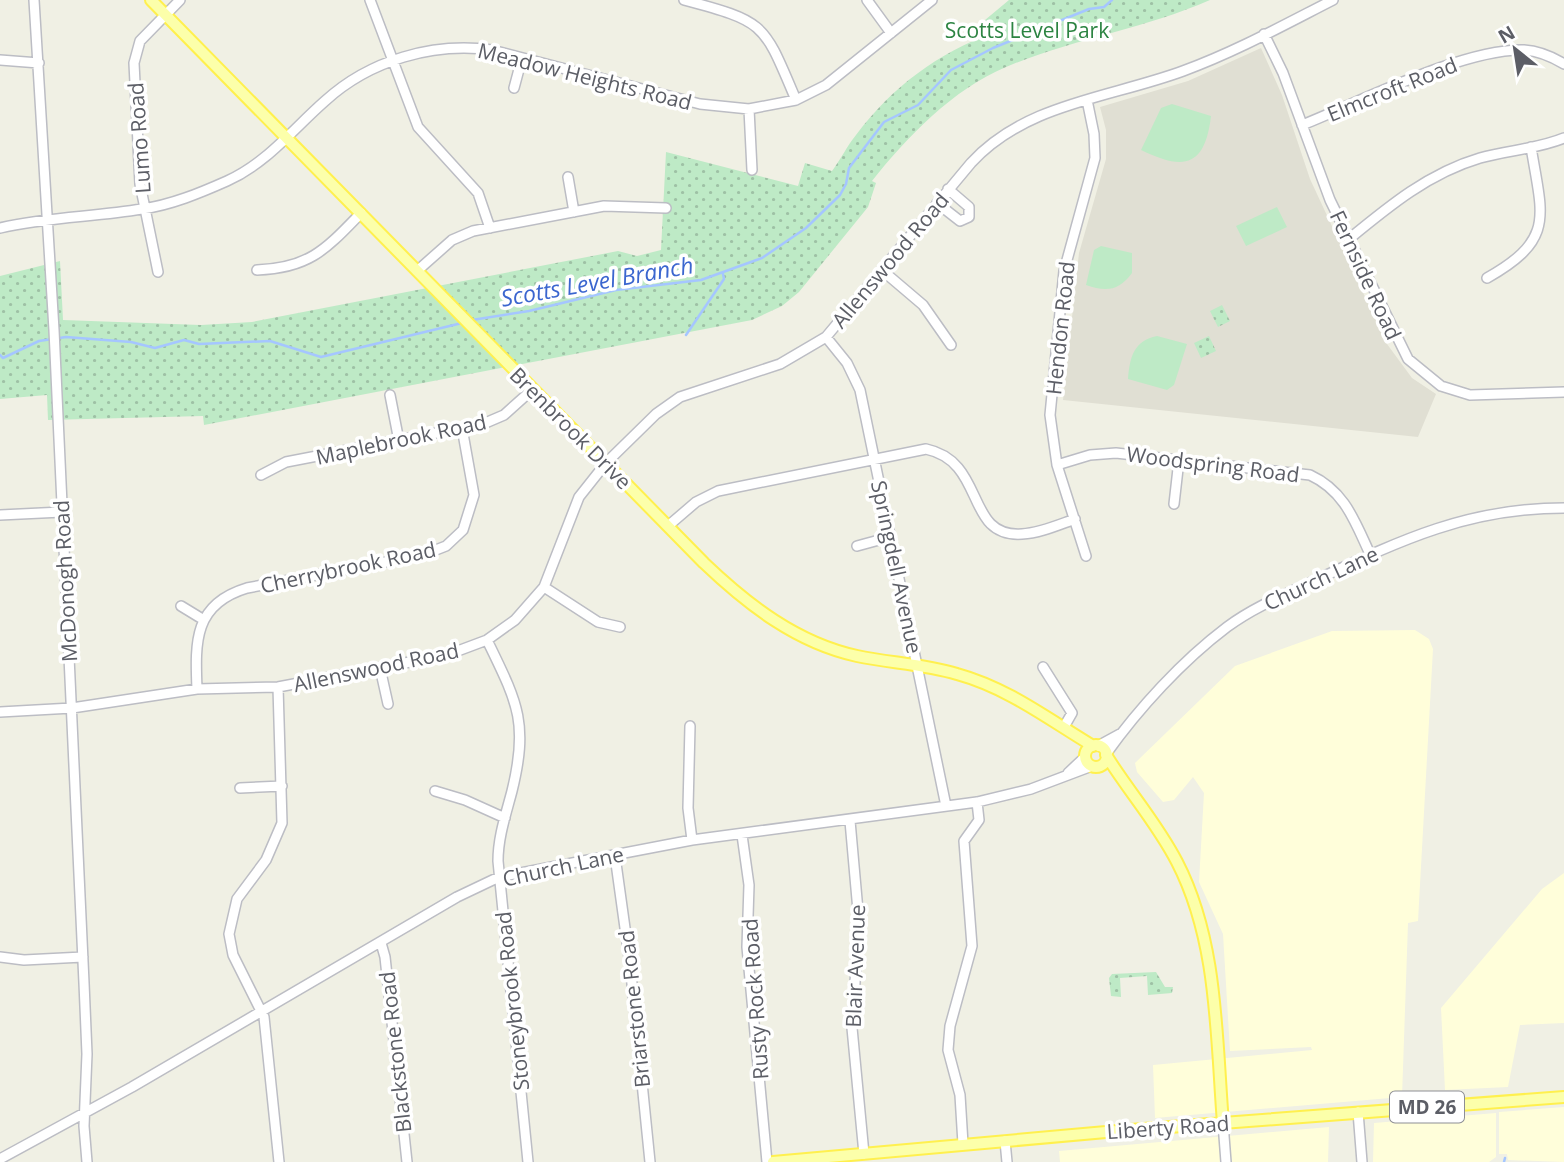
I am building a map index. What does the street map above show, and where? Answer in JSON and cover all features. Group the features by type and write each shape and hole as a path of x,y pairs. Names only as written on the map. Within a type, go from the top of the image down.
{"main road":[{"name":"Brenbrook Drive","path":"152,0 725,583 788,629 854,655 917,665 985,683 1014,696 1066,730 1120,777 1171,850 1198,916 1210,971 1223,1123"},
{"name":"Liberty Road","path":"773,1162 963,1144 1564,1097"}],"street":[{"name":"McDonogh Road","path":"34,0 56,364 72,708 87,1043 84,1112 87,1162"},
{"name":"Lumo Road","path":"158,272 138,162 134,63 140,41 180,0"},
{"path":"370,0 418,127 478,193 490,228"},
{"path":"684,0 735,13 758,27 773,47 796,100"},
{"path":"867,0 891,33"},
{"name":"Meadow Heights Road","path":"0,228 47,218 145,209 228,181 255,165 340,89 394,61 418,53 458,46 492,50 700,104 749,109 796,100 826,85 932,0"},
{"name":"Allenswood Road","path":"0,712 72,708 197,689 278,687 447,655 486,640 515,620 544,587 579,497 606,463 656,414 680,397 780,365 826,337 948,189 998,136 1032,117 1184,71 1333,0"},
{"name":"Fernside Road","path":"1264,34 1283,74 1349,239 1400,348 1430,379 1470,395 1564,392"},
{"name":"Elmcroft Road","path":"1302,125 1453,64 1485,55 1532,51 1564,64"},
{"path":"514,89 522,58"},
{"path":"0,60 39,63"},
{"name":"Hendon Road","path":"1086,556 1057,465 1051,415 1064,271 1095,158 1094,134 1087,100"},
{"path":"749,109 752,170"},
{"path":"1349,239 1398,200 1434,177 1479,159 1564,138"},
{"path":"1487,278 1526,253 1536,237 1540,204 1531,147"},
{"path":"568,177 574,212"},
{"path":"937,203 960,221 969,217 969,207 948,189"},
{"path":"417,271 452,240 490,228 616,205 666,208"},
{"path":"257,270 278,269 305,262 328,247 361,213"},
{"path":"883,271 923,305 951,345"},
{"name":"Springdell Avenue","path":"826,337 839,350 857,383 946,806"},
{"name":"Maplebrook Road","path":"261,475 286,462 494,420 533,389"},
{"path":"390,395 399,441"},
{"name":"Cherrybrook Road","path":"204,620 216,603 235,592 424,555 446,546 463,530 472,508 473,482 462,428"},
{"path":"668,526 696,502 718,491 916,450 945,455 967,477 979,510 1004,531 1024,534 1075,519"},
{"name":"Woodspring Road","path":"1057,465 1101,453 1295,472 1332,487 1349,509 1370,554"},
{"path":"1174,504 1179,460"},
{"name":"Church Lane","path":"0,1159 457,898 499,877 692,840 977,802 1031,789 1066,775 1096,755 1230,625 1261,607 1416,534 1458,521 1515,511 1564,508"},
{"path":"0,515 62,512"},
{"path":"857,546 890,537"},
{"path":"544,587 598,622 620,627"},
{"path":"181,606 204,620 196,641 197,689"},
{"name":"Stoneybrook Road","path":"486,640 516,703 522,734 519,764 498,848 528,1162"},
{"path":"1043,667 1072,713 1066,730"},
{"path":"380,668 387,704"},
{"path":"278,687 284,807 278,835 266,860 237,899 229,922 233,955 261,1010 279,1162"},
{"path":"690,726 688,808 692,840"},
{"path":"240,788 282,786"},
{"path":"435,791 466,800 505,818"},
{"path":"963,1144 960,1095 950,1060 948,1038 972,946 964,841 979,820 977,802"},
{"name":"Blair Avenue","path":"850,821 859,922 852,1028 864,1154"},
{"name":"Rusty Rock Road","path":"743,835 749,886 747,947 768,1162"},
{"name":"Briarstone Road","path":"615,856 630,964 650,1162"},
{"name":"Blackstone Road","path":"381,943 386,957 407,1162"},
{"path":"0,957 24,960 83,957"},
{"path":"1358,1112 1362,1162"},
{"name":"Brenbrook Drive","path":"1223,1123 1226,1162"},
{"path":"1006,1141 1007,1162"}],"shaded area":[{"path":"1261,48 1282,95 1310,179 1387,344 1412,378 1436,394 1418,437 1063,400 1079,253 1106,159 1106,130 1100,107 1188,81"},
{"path":"1415,630 1429,639 1433,649 1418,921 1408,923 1402,1097 1155,1118 1153,1065 1312,1050 1311,1047 1230,1051 1223,934 1199,882 1204,793 1193,777 1174,800 1163,802 1137,772 1135,763 1235,666 1332,631"},
{"path":"1564,873 1564,1023 1520,1025 1508,1087 1445,1090 1441,1008 1542,889"},
{"path":"1564,1107 1564,1162 1508,1160 1507,1154 1499,1154 1499,1112"},
{"path":"1496,1113 1496,1157 1489,1162 1373,1162 1374,1123"},
{"path":"1329,1127 1328,1162 1060,1162 1059,1151"}],"green space":[{"name":"Scotts Level Park","path":"1009,0 1210,0 1160,19 1031,57 986,76 968,88 932,116 886,164 872,181 876,183 868,207 799,292 782,306 752,320 204,425 203,416 48,420 47,395 0,399 0,276 60,261 63,320 201,325 252,322 618,251 637,256 661,250 666,152 798,186 805,163 832,171 853,139 885,101 935,61 994,32 985,20"},
{"path":"1172,104 1211,116 1204,146 1198,155 1190,160 1169,161 1141,150 1161,108"},
{"path":"1277,207 1287,227 1246,246 1236,226"},
{"path":"1101,246 1132,253 1132,273 1117,287 1100,289 1086,285 1094,250"},
{"path":"1222,305 1230,321 1218,327 1210,311"},
{"path":"1157,336 1187,344 1174,385 1167,390 1128,379 1130,363 1138,346"},
{"path":"1209,336 1216,351 1201,358 1194,343"},
{"path":"1156,972 1165,987 1173,987 1172,993 1148,995 1147,976 1120,978 1121,997 1111,996 1109,978 1112,974"}],"waterway":[{"name":"Scotts Level Branch","path":"472,320 529,311 616,290 701,280 762,258 806,228 840,195 846,184 849,168 884,122 918,105 951,70 993,48 1089,9 1104,7 1112,0"},
{"path":"686,335 724,279 723,274"},
{"name":"Scotts Level Branch","path":"0,355 3,358 39,341 66,337 131,342 155,348 184,340 199,344 270,341 321,357 462,323"},
{"path":"1504,1162 1505,1158"}]}
